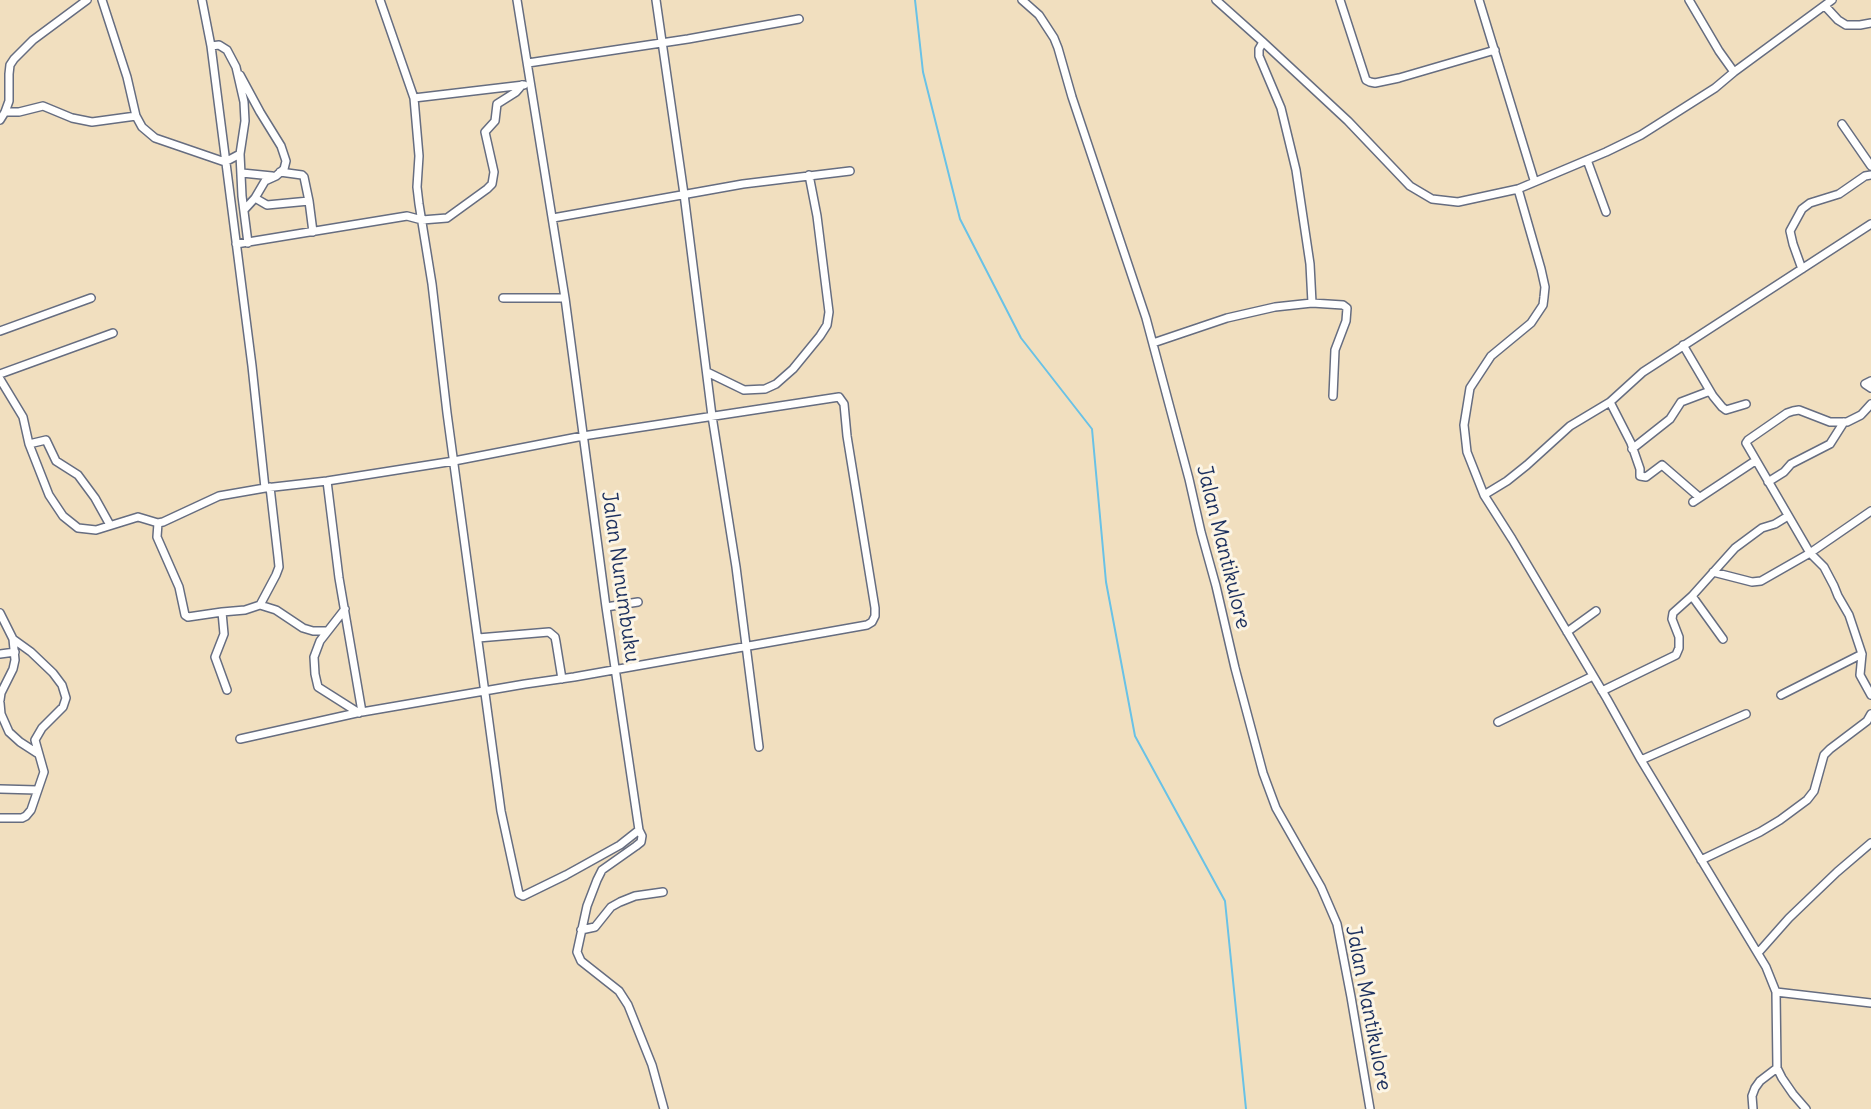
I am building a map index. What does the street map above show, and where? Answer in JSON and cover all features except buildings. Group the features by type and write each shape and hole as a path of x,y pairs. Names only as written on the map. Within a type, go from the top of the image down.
{"street":[{"path":"0,120 6,112 9,101 10,65 14,59 33,40 87,0"},
{"path":"102,0 128,77 136,116 142,127 155,138 225,162 240,154"},
{"path":"202,0 211,46 279,567 260,605"},
{"path":"380,0 414,98 419,156 417,187 501,811 514,875 520,896 523,896 620,845 639,830 642,836 640,842 629,853 602,870 592,890 577,950 579,957 588,967 619,991 628,1005 652,1065 664,1109"},
{"name":"Jalan Nunumbuku","path":"517,0 565,298 606,607 639,830"},
{"path":"656,0 684,194 712,416 736,567 759,747"},
{"name":"Jalan Mantikulore","path":"1022,0 1039,15 1058,48 1153,343 1263,773 1276,808 1321,887 1337,924 1352,997 1370,1109"},
{"path":"1216,0 1347,121 1402,179 1422,195 1432,199 1458,202 1518,189 1534,180 1587,160 1641,135 1715,88 1832,0"},
{"path":"1340,0 1366,80 1370,82 1399,78 1495,50"},
{"path":"1479,0 1534,180"},
{"path":"1689,0 1734,72"},
{"path":"1825,6 1846,25 1860,26 1871,23"},
{"path":"528,63 799,19"},
{"path":"1263,42 1259,56 1274,88 1284,118 1301,194 1310,264 1312,303"},
{"path":"211,46 224,47 281,146 286,165 265,181 255,198 244,210"},
{"path":"236,67 244,102 240,154 248,243"},
{"path":"236,244 407,216 422,220 447,218 492,184 494,172 485,132 495,121 497,104 516,92 522,85"},
{"path":"414,98 532,85"},
{"path":"6,112 19,112 43,106 72,118 92,122 136,116"},
{"path":"1842,124 1870,164"},
{"path":"1587,160 1606,212"},
{"path":"553,218 684,194 850,171"},
{"path":"242,173 303,176 313,232"},
{"path":"707,372 744,390 765,389 776,384 793,369 827,325 830,312 809,175"},
{"path":"1802,269 1790,231 1802,209 1810,203 1839,194 1871,175"},
{"path":"1518,189 1545,286 1543,305 1531,323 1491,356 1470,388 1464,425 1467,452 1484,495 1769,974 1776,993 1777,1068 1793,1094 1806,1109"},
{"path":"255,198 267,205 309,201"},
{"path":"1484,495 1527,465 1570,426 1610,402 1643,372 1871,224"},
{"path":"0,331 91,298"},
{"path":"503,298 565,298"},
{"path":"1153,343 1227,318 1275,307 1312,303 1343,305 1347,308 1346,321 1335,350 1333,396"},
{"path":"0,374 113,333"},
{"path":"1683,345 1722,407 1726,410 1746,404"},
{"path":"0,379 23,417 29,444 59,511 78,528 89,530 138,518 163,522 219,496 267,487 327,482 584,436 819,399 841,398 844,404 847,436 875,608 875,616 867,625 360,712 240,739"},
{"path":"1871,381 1865,384 1871,388"},
{"path":"1632,449 1670,420 1681,402 1710,391"},
{"path":"1610,402 1631,443 1640,469 1640,476 1646,477 1662,465 1696,500 1755,461"},
{"path":"1871,404 1861,415 1844,422 1830,422 1799,410 1787,413 1747,441 1755,461 1810,553 1824,567 1849,615 1862,654 1860,675 1871,695"},
{"path":"1768,482 1784,472 1791,464 1830,444 1844,422"},
{"path":"29,444 46,440 56,461 78,475 95,498 110,525"},
{"path":"327,482 360,712"},
{"path":"1713,572 1752,582 1761,581 1810,553 1871,511"},
{"path":"1602,691 1676,655 1679,648 1679,637 1672,619 1673,613 1692,596 1735,548 1762,528 1775,524 1788,516"},
{"path":"158,523 157,537 179,587 185,615 188,617 245,610 260,605 286,615 303,628 327,631"},
{"path":"1692,596 1723,639"},
{"path":"606,607 638,602"},
{"path":"345,609 327,631 315,652 316,682 323,691 360,712"},
{"path":"1567,632 1596,611"},
{"path":"222,612 224,634 215,657 226,690"},
{"path":"0,613 13,639 15,652 13,669 5,684 0,702 1,714 9,732 37,753"},
{"path":"478,638 549,632 555,637 562,679"},
{"path":"0,818 22,818 31,810 44,777 44,768 37,753 35,740 63,707 66,698 62,684 53,673 13,639"},
{"path":"0,654 15,652"},
{"path":"1781,695 1862,654"},
{"path":"1498,722 1593,676"},
{"path":"1641,759 1746,714"},
{"path":"1701,860 1760,832 1807,800 1814,790 1824,755 1867,721 1871,714"},
{"path":"0,789 38,790"},
{"path":"1758,953 1789,918 1871,843"},
{"path":"581,930 595,927 611,907 620,902 635,896 663,892"},
{"path":"1776,993 1871,1003"},
{"path":"1752,1109 1752,1096 1755,1088 1760,1081 1777,1068"}],"waterway":[{"path":"915,0 923,72 960,219 1021,338 1092,429 1106,582 1135,736 1225,901 1246,1109"}]}
